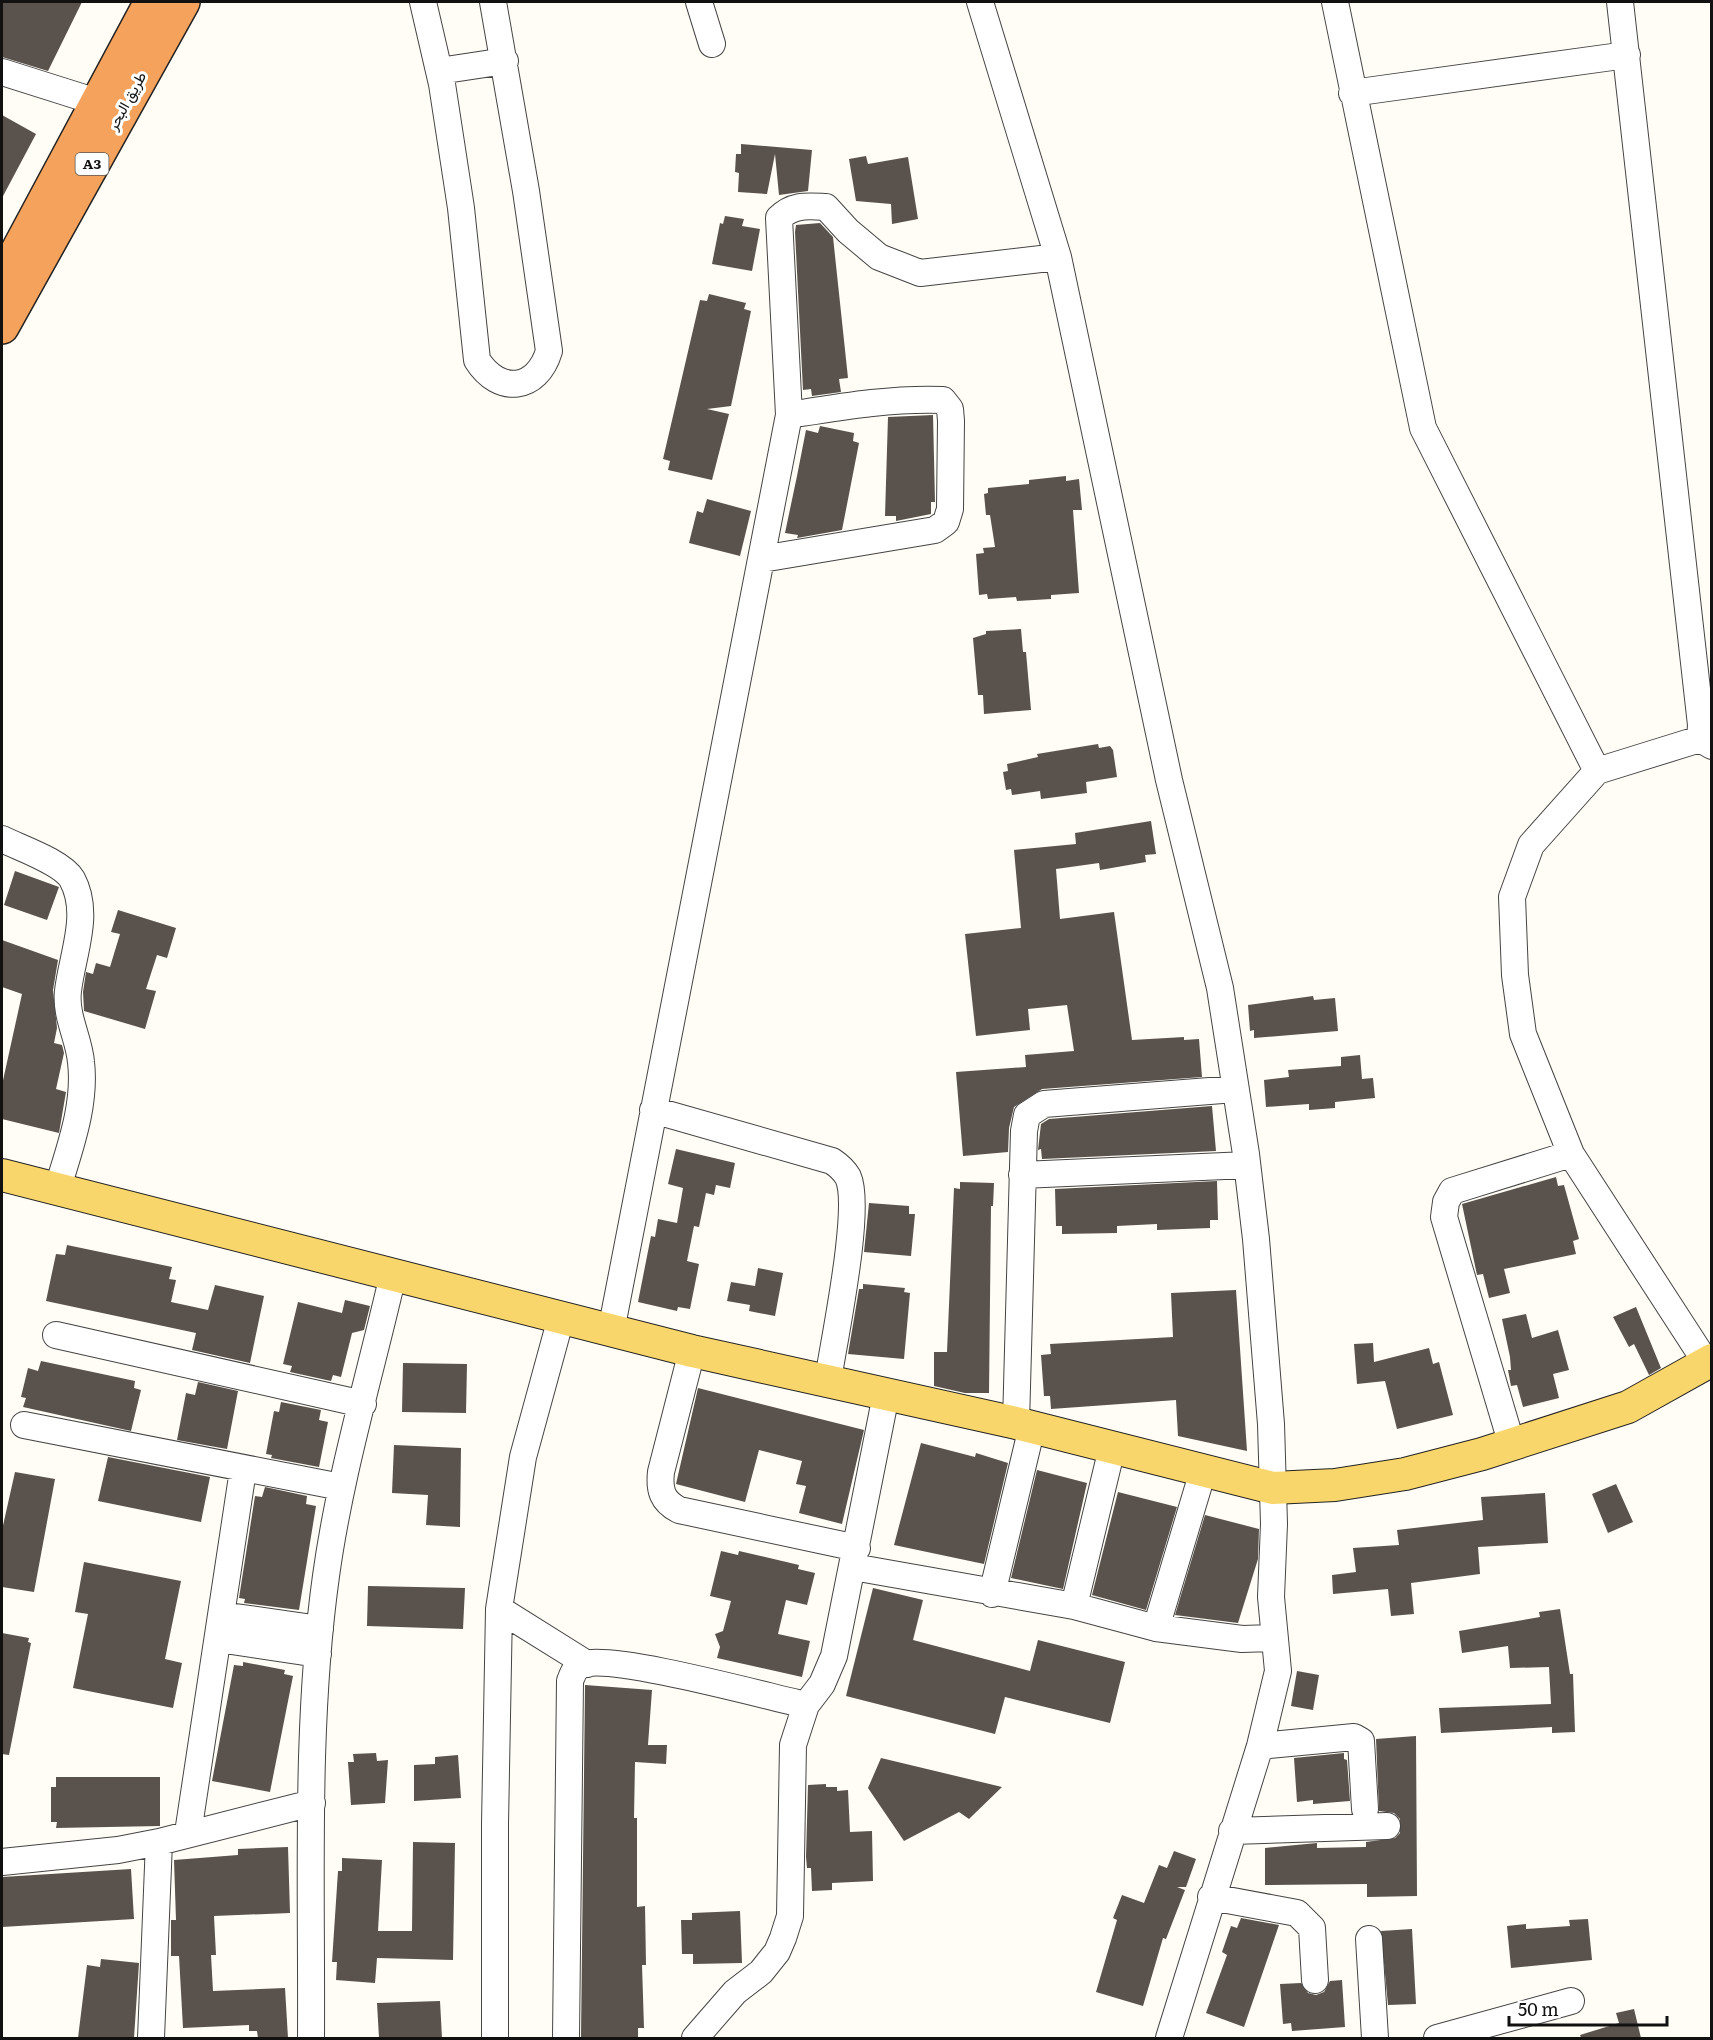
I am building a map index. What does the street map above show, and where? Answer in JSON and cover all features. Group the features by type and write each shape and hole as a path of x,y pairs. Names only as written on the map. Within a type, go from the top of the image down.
{"highway":[{"name":"طريق البحر","path":"2,327 109,108 151,2"},
{"name":"طريق البحر","path":"2,280 109,108 183,2"}],"main road":[{"path":"2,1174 611,1331 1024,1425 1273,1488 1335,1485 1405,1474 1512,1445 1628,1407 1709,1362"}],"street":[{"path":"423,2 439,71 461,208 477,360 484,372 495,381 510,384 524,382 536,375 545,364 549,351 505,61 493,2"},
{"path":"699,2 712,44"},
{"path":"980,2 1058,257 1169,780 1220,988 1247,1165 1266,1353 1273,1488 1271,1597 1278,1671 1260,1746 1211,1897 1169,2038"},
{"path":"1335,2 1423,428 1598,771"},
{"path":"1620,2 1701,725 1706,743 1598,771 1531,845 1512,897 1515,975 1523,1034 1571,1154 1709,1362"},
{"path":"1352,93 1627,55"},
{"path":"439,71 505,61"},
{"path":"2,72 109,108"},
{"path":"611,1331 789,415 779,218 788,209 801,205 826,207 848,231 879,257 920,273 1058,257"},
{"path":"762,559 935,530 946,522 950,509 951,421 950,409 943,400 914,399 856,404 789,415"},
{"path":"2,839 59,867 70,877 80,901 80,919 67,1004 79,1050 82,1080 77,1120 58,1187"},
{"path":"992,1594 1024,1425 1022,1175 1027,1115 1044,1104 1235,1089"},
{"path":"653,1110 832,1161 848,1178 852,1195 849,1250 828,1380"},
{"path":"1512,1445 1444,1217 1446,1202 1452,1191 1571,1154"},
{"path":"1022,1175 1247,1165"},
{"path":"311,2038 312,1803 319,1641 341,1488 393,1275"},
{"path":"495,2038 495,1824 499,1609 523,1456 561,1318"},
{"path":"56,1335 363,1404"},
{"path":"692,1351 661,1472 660,1484 668,1504 679,1510 992,1594 1074,1606 1156,1628 1242,1639 1274,1638"},
{"path":"695,2038 735,1992 761,1972 777,1952 790,1916 793,1745 806,1705 822,1684 834,1656 886,1395"},
{"path":"24,1425 341,1488"},
{"path":"1074,1606 1112,1448"},
{"path":"189,1833 243,1470"},
{"path":"1156,1628 1203,1471"},
{"path":"499,1609 587,1664 643,1669 806,1705"},
{"path":"219,1628 319,1641"},
{"path":"567,2038 570,1681 576,1669 587,1664"},
{"path":"1260,1746 1354,1737 1361,1741 1365,1809"},
{"path":"2,1862 118,1850 159,1842 312,1803"},
{"path":"1232,1831 1387,1826"},
{"path":"151,2038 159,1842"},
{"path":"1211,1897 1297,1913 1312,1928 1315,1980"},
{"path":"1369,1939 1375,2038"},
{"path":"1437,2038 1571,2001"}],"building":[{"path":"2,2 82,2 48,71 2,57"},
{"path":"2,115 36,134 2,198"},
{"path":"741,144 812,150 808,191 779,195 775,154 767,194 738,192 739,173 735,172 736,154 741,154"},
{"path":"866,156 868,164 908,157 918,219 892,224 891,204 856,201 849,159"},
{"path":"725,216 744,219 742,226 760,229 752,271 712,264 720,223 723,224"},
{"path":"820,223 833,237 848,378 839,379 841,392 812,396 811,389 803,390 795,232 796,225"},
{"path":"709,294 746,303 744,309 751,311 731,406 707,409 729,414 712,480 668,470 670,461 663,459 700,300 707,301"},
{"path":"933,415 935,502 931,502 931,514 896,521 896,516 885,516 888,417"},
{"path":"820,426 854,433 853,441 859,443 842,530 797,538 798,535 785,533 806,430 818,433"},
{"path":"1066,476 1066,481 1079,479 1082,510 1073,510 1079,593 1051,595 1051,599 1017,601 1016,597 988,599 987,594 979,595 976,554 984,553 983,548 995,547 990,515 986,515 984,494 988,493 988,488 1029,484 1029,480"},
{"path":"707,499 751,511 740,556 689,543 697,511 703,513"},
{"path":"1021,629 1023,652 1026,652 1031,710 984,714 983,695 978,695 973,638 986,634 986,631"},
{"path":"1098,744 1099,748 1110,746 1113,750 1117,777 1086,782 1087,793 1041,799 1040,791 1012,795 1011,789 1006,790 1003,772 1008,771 1007,764 1038,757 1037,754"},
{"path":"1151,821 1156,854 1145,855 1146,862 1100,870 1099,863 1056,869 1060,919 1114,912 1132,1040 1184,1037 1184,1040 1199,1039 1202,1077 1042,1089 1014,1107 1009,1128 1008,1152 963,1156 956,1072 1026,1067 1025,1055 1074,1051 1067,1005 1028,1009 1030,1030 976,1036 965,934 1021,928 1014,850 1076,844 1075,833"},
{"path":"15,871 59,887 47,920 4,905"},
{"path":"118,910 176,928 167,958 157,955 146,989 156,991 145,1029 84,1011 83,992 86,972 93,974 96,963 110,967 120,934 111,932"},
{"path":"2,940 58,960 53,990 57,1028 54,1043 62,1045 64,1053 56,1089 66,1092 59,1133 2,1119 2,1085 22,994 2,987"},
{"path":"1313,996 1314,1000 1335,998 1338,1031 1254,1038 1254,1030 1250,1031 1248,1005"},
{"path":"1360,1055 1362,1079 1373,1078 1375,1098 1335,1102 1335,1108 1309,1110 1309,1104 1266,1107 1264,1080 1289,1077 1288,1070 1341,1066 1341,1057"},
{"path":"1212,1106 1216,1151 1042,1159 1041,1149 1038,1150 1041,1124 1049,1119"},
{"path":"676,1149 735,1163 730,1188 716,1185 714,1195 706,1193 699,1227 694,1226 687,1261 699,1264 690,1309 678,1307 677,1311 638,1302 651,1236 655,1237 658,1219 677,1223 683,1188 668,1184"},
{"path":"1556,1177 1558,1186 1564,1185 1579,1239 1573,1241 1576,1254 1504,1269 1510,1293 1489,1298 1483,1274 1477,1275 1462,1204"},
{"path":"1217,1181 1218,1220 1210,1220 1210,1228 1157,1230 1157,1224 1117,1226 1117,1233 1062,1234 1062,1226 1056,1226 1055,1189"},
{"path":"960,1182 994,1183 993,1206 991,1206 989,1393 965,1393 934,1386 934,1352 947,1352 954,1188 960,1189"},
{"path":"869,1203 909,1206 909,1214 915,1214 911,1256 864,1252"},
{"path":"67,1245 172,1267 169,1279 176,1280 171,1302 208,1310 215,1285 264,1296 250,1363 192,1350 196,1333 46,1301 56,1254 65,1255"},
{"path":"758,1268 783,1273 775,1316 749,1311 750,1305 727,1301 731,1282 755,1286"},
{"path":"863,1284 905,1288 904,1292 910,1293 904,1359 848,1354 859,1289 863,1289"},
{"path":"1236,1290 1247,1451 1178,1436 1176,1400 1051,1409 1050,1396 1044,1396 1041,1355 1051,1354 1050,1344 1173,1337 1171,1293"},
{"path":"345,1300 370,1306 364,1330 352,1333 341,1377 333,1375 331,1381 290,1372 292,1366 283,1364 298,1302 342,1313"},
{"path":"1636,1307 1661,1368 1649,1375 1634,1344 1629,1347 1613,1317"},
{"path":"1526,1314 1532,1338 1558,1330 1569,1370 1553,1374 1559,1398 1523,1407 1517,1385 1511,1386 1508,1370 1511,1370 1510,1357 1502,1319"},
{"path":"1373,1343 1374,1362 1429,1348 1433,1364 1439,1362 1453,1415 1397,1429 1385,1381 1357,1384 1354,1344"},
{"path":"41,1361 135,1381 134,1388 141,1390 131,1431 23,1407 26,1398 21,1397 28,1368 38,1371"},
{"path":"403,1363 467,1364 466,1413 402,1412"},
{"path":"198,1382 238,1391 227,1449 177,1440 186,1393 195,1395"},
{"path":"698,1388 864,1430 842,1524 799,1513 806,1486 796,1484 802,1461 759,1450 745,1502 676,1484"},
{"path":"281,1402 321,1410 319,1420 328,1422 319,1467 271,1458 272,1455 266,1454 274,1411 279,1412"},
{"path":"921,1443 975,1457 976,1453 1008,1463 984,1564 894,1545"},
{"path":"394,1445 461,1448 460,1527 426,1525 428,1495 392,1493"},
{"path":"108,1457 210,1477 201,1522 98,1501"},
{"path":"1037,1470 1087,1483 1063,1589 1011,1578"},
{"path":"15,1472 55,1479 34,1592 2,1587 2,1530"},
{"path":"1616,1484 1633,1522 1608,1533 1592,1494"},
{"path":"265,1487 307,1496 306,1504 316,1506 299,1610 244,1603 245,1599 239,1598 255,1496 262,1497"},
{"path":"1118,1492 1177,1507 1146,1610 1092,1595"},
{"path":"1545,1493 1548,1543 1478,1547 1480,1574 1411,1583 1414,1614 1391,1616 1388,1589 1333,1594 1332,1575 1356,1572 1353,1548 1399,1545 1397,1530 1483,1520 1481,1497"},
{"path":"1205,1515 1259,1529 1258,1559 1238,1623 1175,1615"},
{"path":"721,1551 738,1555 739,1551 799,1565 798,1569 815,1573 807,1605 786,1600 778,1634 810,1641 802,1677 717,1658 720,1647 715,1634 723,1631 731,1601 710,1596"},
{"path":"84,1562 181,1581 165,1659 182,1663 173,1708 73,1688 88,1614 75,1612"},
{"path":"368,1586 465,1588 463,1629 367,1626"},
{"path":"873,1588 923,1600 913,1640 1030,1671 1038,1640 1125,1662 1110,1723 1005,1697 995,1734 846,1696"},
{"path":"1560,1609 1570,1674 1573,1674 1575,1732 1552,1733 1552,1727 1441,1733 1439,1708 1551,1704 1549,1667 1510,1668 1508,1646 1462,1653 1459,1631 1540,1617 1539,1612"},
{"path":"2,1633 29,1638 28,1642 31,1643 9,1755 2,1754"},
{"path":"243,1662 285,1670 284,1674 293,1676 270,1792 212,1781 234,1665 243,1666"},
{"path":"1297,1671 1319,1675 1313,1710 1291,1706"},
{"path":"585,1685 652,1690 648,1745 667,1745 666,1764 635,1762 637,1907 645,1906 646,1965 642,1965 644,2028 638,2028 638,2038 581,2038"},
{"path":"1416,1736 1417,1896 1367,1897 1367,1884 1265,1885 1265,1848 1317,1843 1317,1848 1366,1847 1366,1842 1395,1838 1400,1833 1400,1819 1394,1813 1379,1811 1376,1739"},
{"path":"376,1753 377,1761 388,1760 385,1803 351,1805 348,1762 354,1762 353,1754"},
{"path":"1344,1753 1344,1759 1347,1760 1350,1801 1313,1804 1313,1800 1297,1802 1294,1758"},
{"path":"458,1755 461,1798 414,1801 414,1765 435,1764 435,1757"},
{"path":"881,1758 1002,1787 969,1819 959,1812 904,1841 868,1788"},
{"path":"56,1777 160,1777 160,1826 56,1828 57,1822 51,1822 51,1787 56,1787"},
{"path":"826,1784 826,1787 837,1787 837,1791 848,1790 850,1832 872,1831 873,1881 832,1883 832,1890 812,1891 811,1868 807,1868 806,1857 808,1785"},
{"path":"413,1842 455,1843 453,1960 377,1958 375,1983 336,1980 337,1962 332,1962 338,1871 342,1871 342,1858 382,1860 378,1931 412,1931"},
{"path":"288,1847 290,1913 214,1916 216,1955 211,1955 213,1991 285,1988 288,2038 258,2038 257,2031 249,2031 249,2025 183,2028 179,1956 171,1956 171,1920 176,1920 174,1860 238,1855 238,1849"},
{"path":"1174,1851 1196,1859 1186,1887 1177,1887 1185,1890 1166,1939 1163,1938 1143,2006 1096,1992 1117,1920 1113,1918 1122,1895 1144,1903 1159,1865 1167,1868"},
{"path":"131,1869 134,1919 2,1927 2,1877"},
{"path":"740,1911 742,1963 693,1964 693,1954 682,1954 681,1920 692,1920 692,1913"},
{"path":"1241,1918 1279,1925 1244,2027 1206,2013 1227,1955 1222,1952 1231,1926 1237,1928"},
{"path":"1588,1919 1592,1960 1511,1968 1507,1926 1526,1924 1526,1929 1570,1926 1569,1920"},
{"path":"1412,1929 1416,2004 1388,2005 1381,1931"},
{"path":"101,1959 139,1963 134,2038 78,2038 87,1965 100,1967"},
{"path":"1342,1980 1345,2027 1292,2031 1291,2023 1283,2024 1280,1984 1301,1983 1308,1993 1316,1995 1324,1992 1330,1981"},
{"path":"440,2001 442,2038 379,2038 377,2003"},
{"path":"1634,2009 1641,2038 1581,2038 1580,2035 1619,2023 1616,2013"}]}
